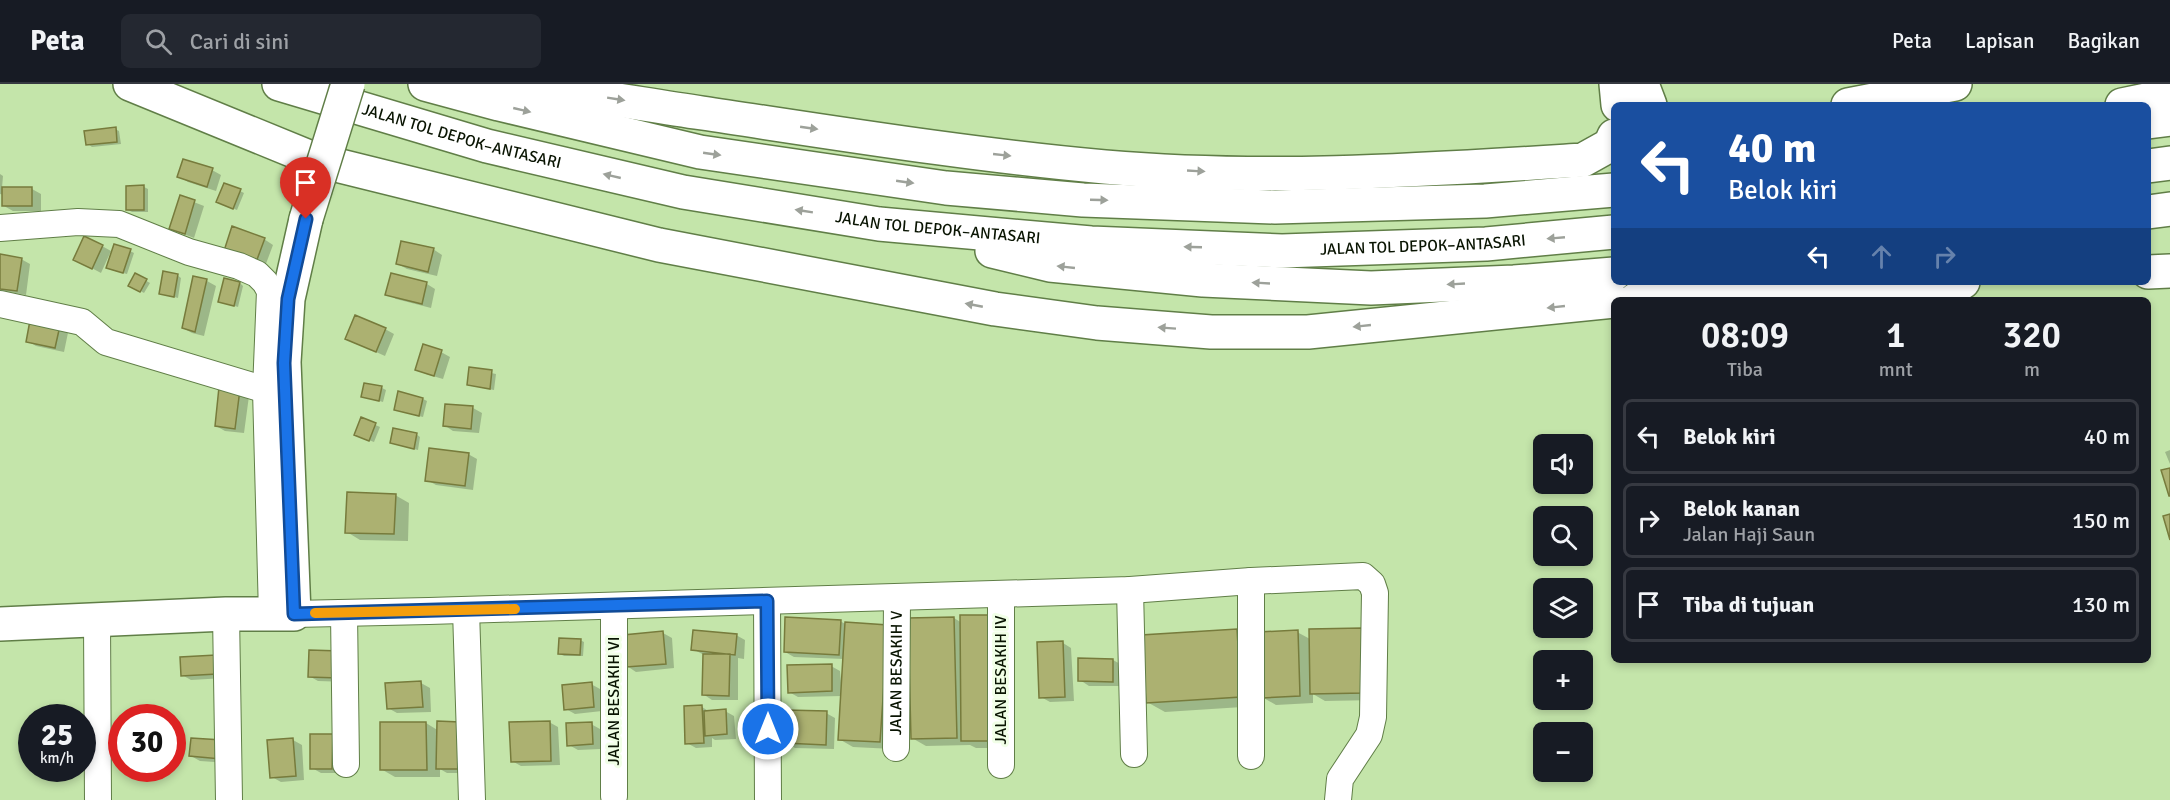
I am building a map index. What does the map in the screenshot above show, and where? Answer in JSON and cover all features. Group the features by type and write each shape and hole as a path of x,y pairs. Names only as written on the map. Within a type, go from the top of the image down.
{"main road":[{"path":"130,84 316,160 659,245 1007,311 1097,323 1199,331 1308,332 1611,302"},
{"name":"JALAN TOL DEPOK–ANTASARI","path":"279,84 487,146 683,192 879,224 1092,243 1282,250 1486,244 1611,232"},
{"path":"0,624 226,614 283,614 284,363 288,299 306,219 348,84"},
{"path":"425,84 499,105 700,152 946,188 1083,200 1275,207 1485,201 1611,190"},
{"path":"495,84 552,89 701,113 991,154 1107,167 1224,173 1360,174 1583,160 1611,142"},
{"path":"1616,84 1618,102"},
{"path":"1642,84 1649,102"},
{"path":"1863,102 1955,84"},
{"path":"2151,104 2169,103"},
{"path":"2151,119 2169,103"},
{"path":"2151,212 2170,209"},
{"path":"879,224 1050,265 1203,280 1371,288 1514,282 1611,274"},
{"path":"2151,272 2170,271"},
{"path":"1690,297 1909,285"}],"street":[{"path":"0,228 78,222 127,226 189,252 238,266 257,274 265,282 270,291 266,390 283,614 1130,590 1363,576 1372,584 1375,593 1373,717 1369,735 1340,779 1338,800"},
{"path":"0,304 82,321 106,342 266,390"},
{"path":"1251,581 1251,756"},
{"path":"1130,590 1134,754"},
{"name":"JALAN BESAKIH IV","path":"1001,594 1001,765"},
{"name":"JALAN BESAKIH V","path":"896,748 897,598"},
{"path":"767,601 768,800"},
{"name":"JALAN BESAKIH VI","path":"614,606 614,796"},
{"path":"466,610 472,800"},
{"path":"344,613 346,764"},
{"path":"226,614 228,800"},
{"path":"97,621 98,800"}],"building":[{"path":"116,127 117,142 86,145 84,131"},
{"path":"183,159 213,168 207,187 177,177"},
{"path":"224,183 241,189 233,209 216,202"},
{"path":"144,185 144,210 126,210 126,186"},
{"path":"2,187 32,187 32,206 2,206"},
{"path":"180,195 195,200 185,234 169,229"},
{"path":"232,226 265,238 255,265 223,254"},
{"path":"84,236 103,245 92,269 73,260"},
{"path":"401,241 434,248 428,272 396,264"},
{"path":"114,244 131,249 123,273 106,268"},
{"path":"0,254 22,258 17,291 0,289"},
{"path":"163,271 178,274 174,297 159,294"},
{"path":"135,273 147,279 140,292 128,286"},
{"path":"391,273 427,282 422,304 385,295"},
{"path":"193,276 207,279 195,332 182,328"},
{"path":"224,278 240,282 234,306 218,302"},
{"path":"31,315 61,321 55,348 26,342"},
{"path":"355,315 386,328 376,352 345,339"},
{"path":"423,344 442,350 434,376 415,370"},
{"path":"469,367 492,370 490,389 467,385"},
{"path":"364,383 382,386 379,401 361,397"},
{"path":"219,387 240,389 235,429 215,426"},
{"path":"398,391 423,398 419,416 394,410"},
{"path":"445,404 473,406 471,429 443,426"},
{"path":"361,417 376,423 369,441 354,435"},
{"path":"393,428 417,433 414,449 390,443"},
{"path":"429,448 469,453 465,486 425,481"},
{"path":"2170,468 2170,496 2169,496 2161,470"},
{"path":"347,492 396,494 394,534 345,533"},
{"path":"2170,514 2170,540 2163,516"},
{"path":"960,615 993,615 994,741 961,741"},
{"path":"785,617 841,620 839,655 784,652"},
{"path":"954,617 957,738 911,739 908,618"},
{"path":"845,622 888,625 880,742 838,740"},
{"path":"1362,628 1364,693 1310,694 1309,629"},
{"path":"1237,629 1241,697 1146,703 1141,635"},
{"path":"693,630 737,634 735,655 691,650"},
{"path":"1298,630 1300,696 1261,698 1258,632"},
{"path":"663,631 666,664 626,667 623,635"},
{"path":"559,638 581,639 580,655 558,654"},
{"path":"1063,641 1065,697 1039,698 1037,642"},
{"path":"309,650 340,651 339,678 308,677"},
{"path":"703,654 730,654 729,696 702,695"},
{"path":"216,655 217,674 181,676 180,657"},
{"path":"1078,658 1113,659 1113,682 1078,681"},
{"path":"832,664 832,691 788,693 787,665"},
{"path":"421,681 423,707 387,709 385,683"},
{"path":"592,682 594,707 564,710 562,685"},
{"path":"702,705 704,743 685,744 684,706"},
{"path":"726,709 727,734 705,736 704,711"},
{"path":"785,710 827,711 826,745 784,743"},
{"path":"437,721 460,722 460,769 436,769"},
{"path":"550,721 551,761 511,762 509,722"},
{"path":"380,722 426,722 427,770 380,770"},
{"path":"592,722 593,744 567,746 566,723"},
{"path":"310,734 333,734 332,769 310,769"},
{"path":"191,738 222,740 221,759 189,756"},
{"path":"293,738 296,776 270,778 267,740"}],"slow traffic":[{"path":"315,613 515,609"}],"route":[{"path":"306,219 288,299 284,363 294,614 767,601 768,729"}]}
